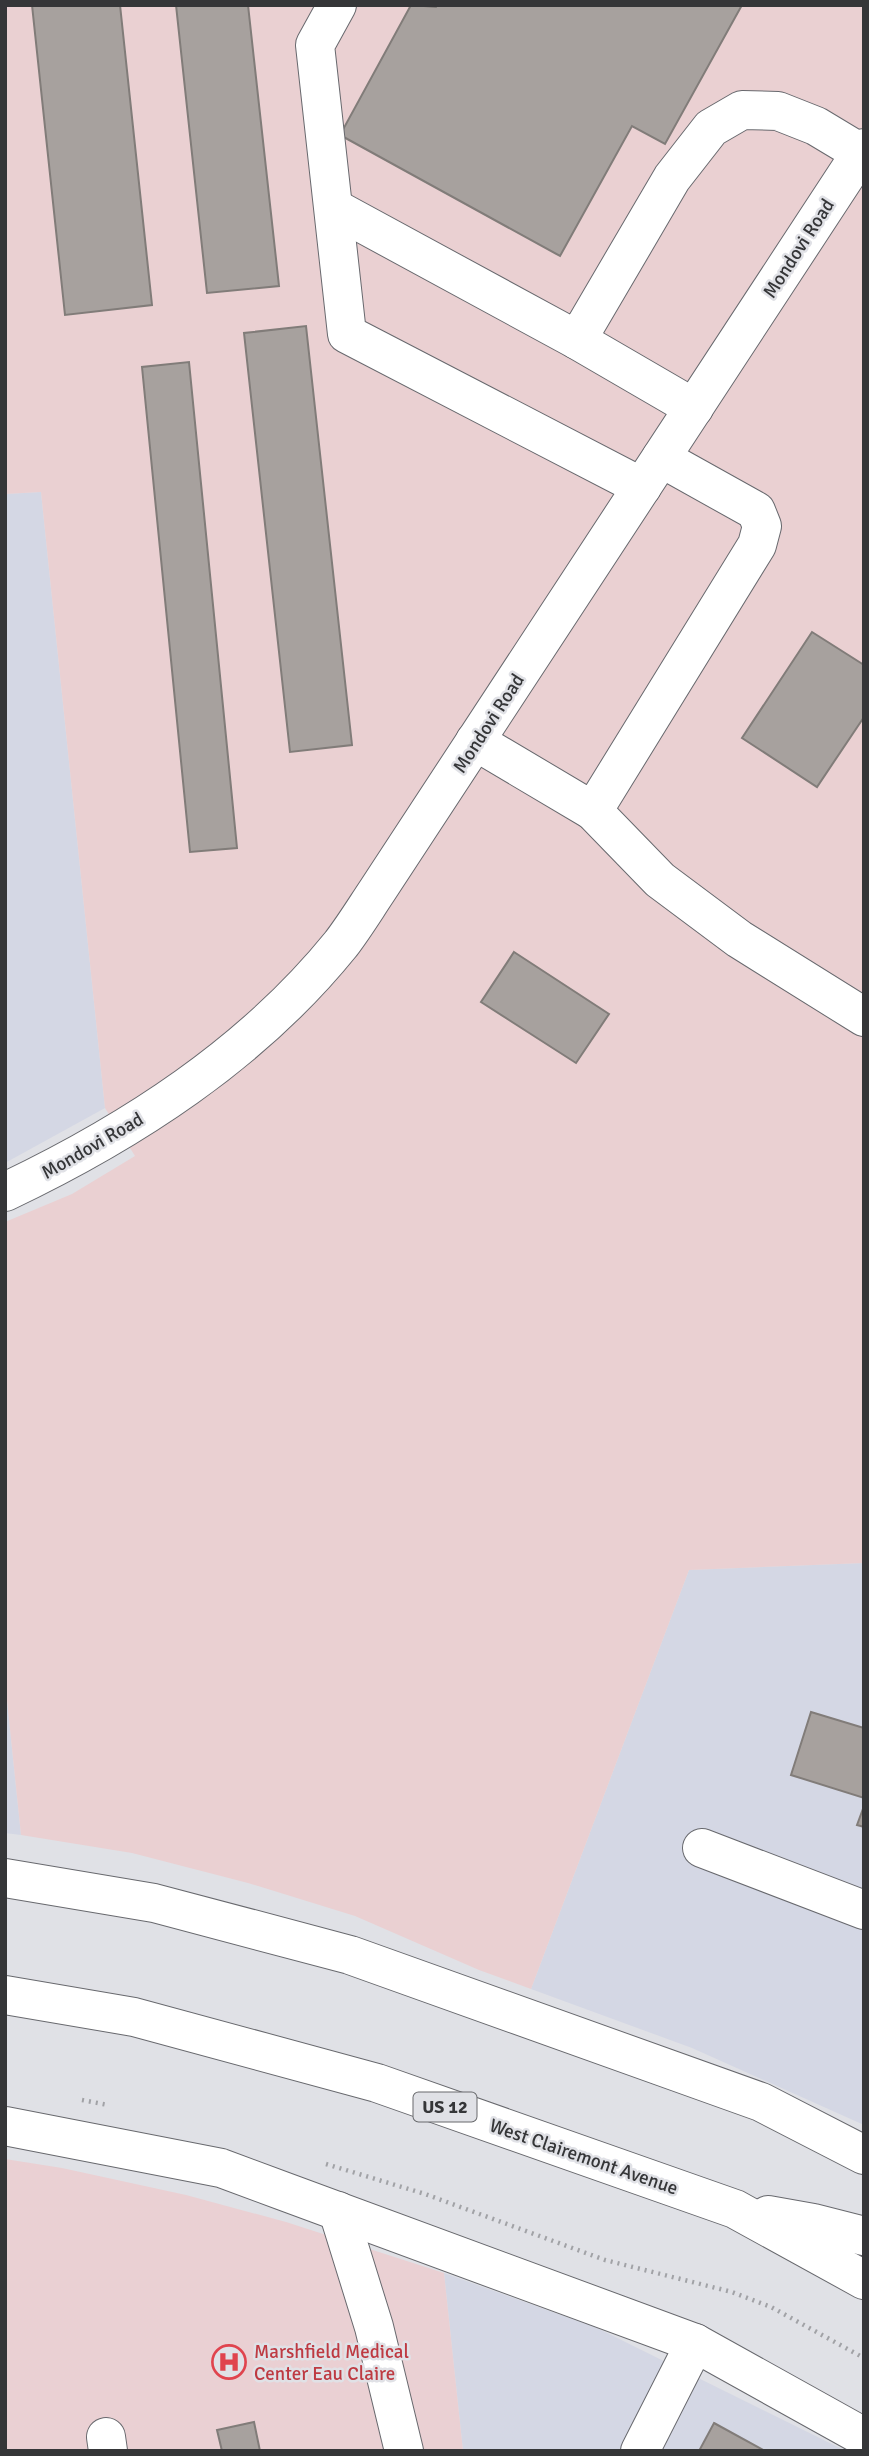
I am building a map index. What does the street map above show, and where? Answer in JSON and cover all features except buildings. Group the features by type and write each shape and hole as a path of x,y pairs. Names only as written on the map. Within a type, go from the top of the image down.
{"street":[{"path":"337,5 315,45 348,334 652,472 756,511 762,526 757,545 593,811"},
{"path":"577,340 672,178 711,128 742,110 778,111 816,126 862,151"},
{"name":"Mondovi Road","path":"5,1192 117,1134 184,1089 250,1039 341,944 862,151"},
{"path":"334,208 577,340 694,408"},
{"path":"475,741 593,811 660,880 739,939 864,1017"},
{"path":"702,1848 864,1910"},
{"path":"5,1878 154,1903 350,1955 761,2102 864,2155"},
{"name":"West Clairemont Avenue","path":"5,1995 134,2017 377,2083 735,2209 864,2280"},
{"path":"5,2126 221,2168 695,2343 864,2437"},
{"path":"735,2209 813,2223 864,2236"},
{"path":"338,2211 374,2327 404,2451"},
{"path":"640,2451 695,2343"}],"path":[{"path":"71,2098 110,2105"},
{"path":"324,2163 425,2194 606,2260 771,2306 864,2358"}],"shaded area":[{"path":"5,5 864,5 864,1563 689,1570 531,1989 479,1970 355,1916 248,1883 132,1853 21,1835 5,1681 5,1222 72,1194 135,1156 105,1108 41,492 5,494"},
{"path":"41,492 105,1108 5,1163 5,494"},
{"path":"864,1563 864,2125 692,2048 531,1989 689,1570"},
{"path":"5,1681 21,1835 5,1833"},
{"name":"Marshfield Medical Center Eau Claire","path":"5,2159 62,2168 186,2195 286,2222 444,2273 463,2451 5,2451"},
{"path":"444,2273 597,2328 846,2451 463,2451"}],"place":[{"name":"Marshfield Medical Center Eau Claire","path":"229,2362"}]}
